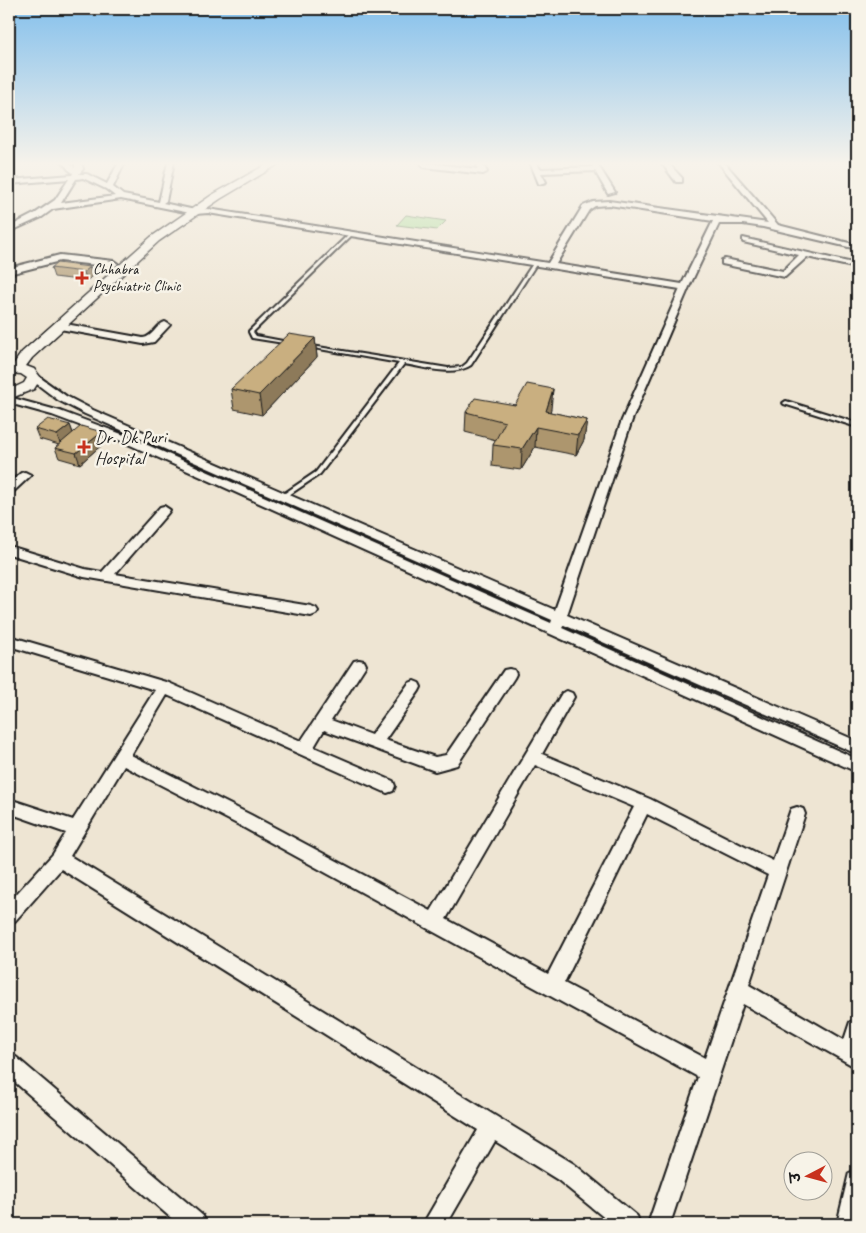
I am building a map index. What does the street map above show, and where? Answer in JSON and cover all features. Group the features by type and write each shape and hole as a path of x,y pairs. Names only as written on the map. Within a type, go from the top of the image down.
{"main road":[{"path":"12,366 114,264 144,238 177,220"},
{"path":"12,366 60,326 155,240 182,220"},
{"path":"9,395 30,386 34,378 28,371 12,366"}],"street":[{"path":"9,230 28,220"},
{"path":"261,220 685,287"},
{"path":"550,266 579,220"},
{"path":"719,220 748,222 857,247"},
{"path":"555,630 627,420 714,224 722,220"},
{"path":"769,220 776,228"},
{"path":"746,240 857,266"},
{"path":"725,262 785,274 805,254"},
{"path":"9,271 50,259 60,258 114,264"},
{"path":"60,326 143,341 151,340 165,325"},
{"path":"34,378 62,398 89,412 284,496 555,630 857,766"},
{"path":"9,400 56,413 122,438 416,560 560,617 857,748"},
{"path":"9,489 25,475"},
{"path":"106,576 164,510"},
{"path":"9,550 84,573 311,611"},
{"path":"9,641 164,687 387,786"},
{"path":"304,749 359,665"},
{"path":"321,723 435,764 451,760 509,674"},
{"path":"9,915 59,859 164,687"},
{"path":"375,742 414,687"},
{"path":"434,923 567,697"},
{"path":"120,757 246,820 710,1072"},
{"path":"532,757 644,804 778,872"},
{"path":"552,987 644,804"},
{"path":"9,806 77,830"},
{"path":"659,1224 797,814"},
{"path":"59,859 566,1172 629,1224"},
{"path":"738,990 854,1056 857,1029"},
{"path":"9,1064 195,1224"},
{"path":"434,1224 492,1126"},
{"path":"848,1224 857,1181"}],"lane":[{"path":"291,343 254,337 251,332 351,234"},
{"path":"300,345 448,370 463,368 468,364 535,263"},
{"path":"284,496 318,474 402,363"},
{"path":"786,403 857,425"}],"green space":[{"path":"402,220 446,221 437,230 397,225"}],"building":[{"path":"57,263 90,267 84,272 51,268"},
{"path":"289,334 315,338 259,395 231,389"},
{"path":"527,384 553,389 546,411 587,420 578,435 536,427 522,449 493,445 505,422 466,412 475,398 515,405"},
{"path":"48,419 70,425 57,435 35,429"},
{"path":"81,426 102,432 76,453 55,448"}],"place":[{"name":"Chhabra Psychiatric Clinic","path":"82,278"},
{"name":"Dr. Dk Puri Hospital","path":"84,447"}]}
